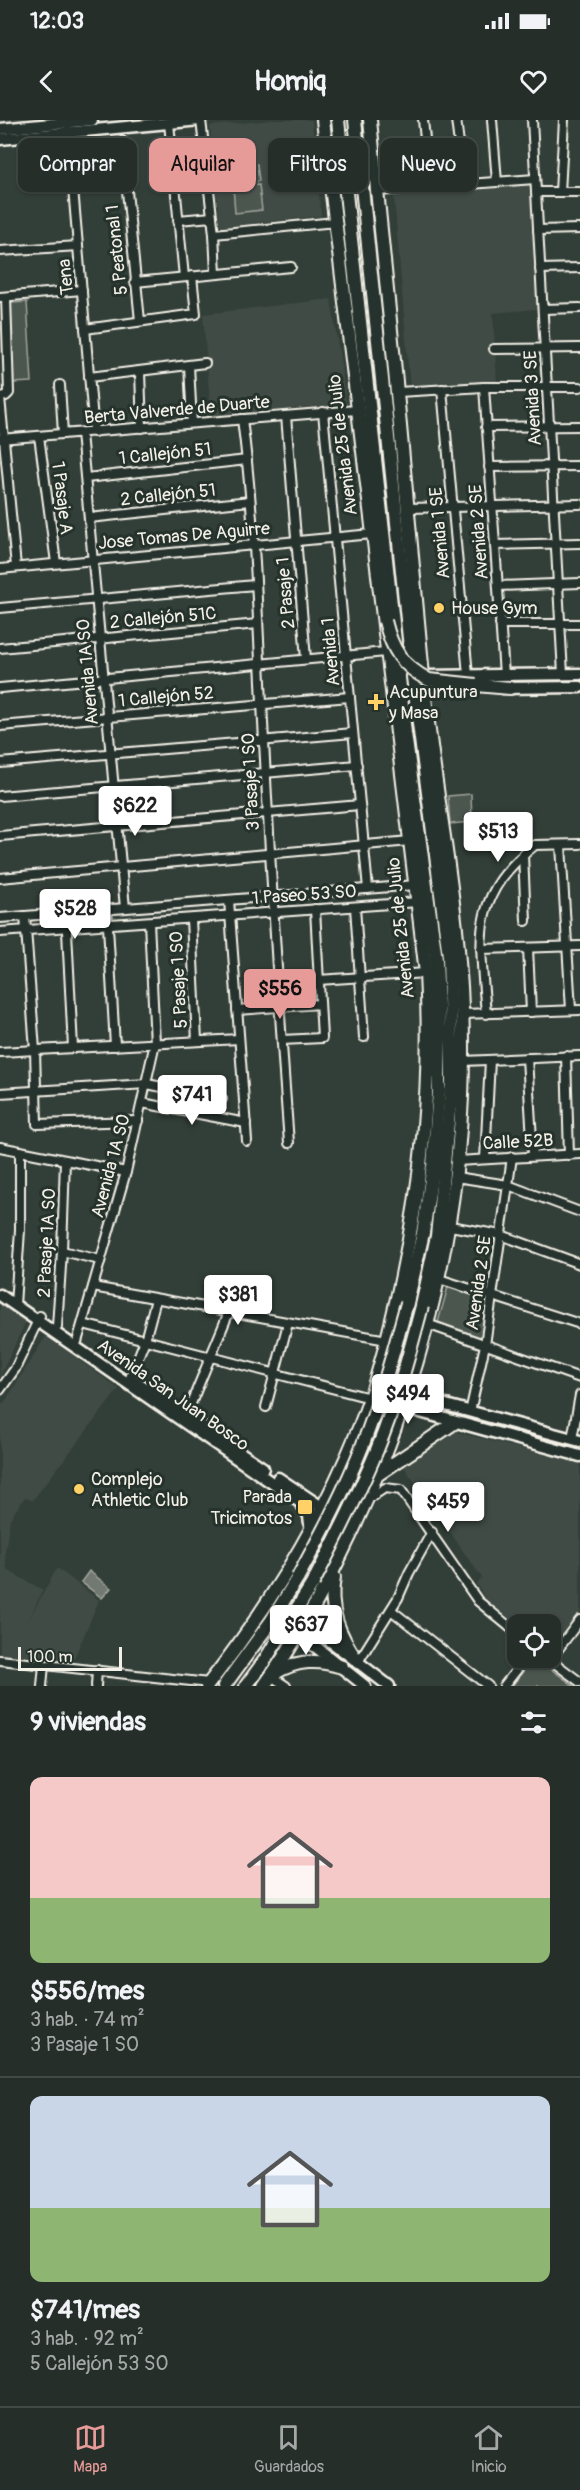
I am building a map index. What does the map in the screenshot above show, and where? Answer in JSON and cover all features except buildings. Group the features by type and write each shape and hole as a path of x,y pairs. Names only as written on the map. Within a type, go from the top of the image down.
{"main road":[{"path":"0,139 92,120"},
{"path":"7,126 169,123 201,120"},
{"name":"Avenida 25 de Julio","path":"224,1686 272,1620 298,1577 333,1511 363,1444 388,1374 423,1233 433,1165 439,1092 436,959 375,505 357,410 323,120"},
{"name":"Avenida 25 de Julio","path":"208,1685 262,1612 295,1559 323,1508 364,1414 387,1340 412,1231 422,1164 428,1096 429,1029 426,973 372,534 375,505 368,378 338,120"},
{"path":"264,1686 300,1632 340,1558 367,1500 409,1389 440,1279 450,1226 456,1177 463,1061 459,950 418,676 355,120"},
{"path":"370,120 409,508 418,676"},
{"path":"359,307 368,310 375,306"},
{"path":"368,378 375,373 383,377"},
{"path":"379,599 394,651 428,680 472,680 504,675 580,674"},
{"path":"418,676 472,680 510,688"},
{"path":"420,691 580,687"},
{"path":"246,1686 313,1583 348,1517 377,1448 402,1378 422,1306 437,1236 452,1081 449,956 420,691"},
{"path":"452,1081 460,1112"},
{"name":"Avenida San Juan Bosco","path":"0,1287 39,1319 129,1381 267,1475 323,1508"},
{"name":"Avenida San Juan Bosco","path":"0,1294 15,1301"},
{"name":"Avenida San Juan Bosco","path":"39,1319 57,1327 115,1371"},
{"path":"378,1372 393,1383 471,1412 576,1440"},
{"path":"372,1392 409,1389"},
{"path":"372,1392 402,1409 580,1456"},
{"path":"364,1414 384,1416 396,1426"},
{"path":"377,1475 454,1423"},
{"name":"Avenida San Juan Bosco","path":"267,1475 306,1508 309,1515 310,1532"},
{"path":"340,1558 332,1588 334,1619 358,1662"},
{"path":"272,1620 295,1559"},
{"path":"291,1619 300,1632 361,1685"},
{"path":"265,1660 300,1632"},
{"path":"300,1632 358,1662 389,1686"},
{"path":"272,1676 298,1663 327,1662 342,1667"}],"street":[{"path":"201,120 214,234 216,274"},
{"path":"423,120 425,138"},
{"path":"456,120 458,138"},
{"path":"492,120 497,182"},
{"name":"Avenida 3 SE","path":"532,120 563,674"},
{"path":"560,192 564,120"},
{"path":"169,123 170,138"},
{"name":"Tena","path":"66,125 94,432"},
{"path":"477,183 535,179"},
{"name":"5 Peatonal 1","path":"127,192 140,321"},
{"path":"85,329 196,314 178,220 176,192"},
{"path":"536,192 580,192"},
{"path":"178,220 212,217"},
{"path":"214,234 335,222"},
{"path":"538,230 580,229"},
{"path":"0,251 78,246"},
{"path":"135,282 291,267"},
{"path":"540,269 580,268"},
{"path":"16,567 1,439 0,397 9,393 3,297 82,290"},
{"path":"543,309 580,308"},
{"path":"494,349 580,348"},
{"path":"89,377 205,363"},
{"path":"189,365 192,423"},
{"path":"140,372 142,428"},
{"path":"60,385 63,434"},
{"path":"398,392 483,387 580,387"},
{"name":"Avenida 2 SE","path":"483,387 504,675"},
{"name":"Avenida 1 SE","path":"442,389 452,506 472,680"},
{"name":"Berta Valverde de Duarte","path":"1,439 357,410"},
{"name":"Avenida 1","path":"323,412 368,888"},
{"name":"2 Pasaje 1","path":"286,416 306,659"},
{"name":"3 Pasaje 1 SO","path":"242,419 248,460 272,896 289,1143"},
{"path":"486,427 580,426"},
{"name":"Avenida 1A SO","path":"81,433 125,908"},
{"name":"1 Pasaje A","path":"39,436 56,563"},
{"name":"1 Callejón 51","path":"86,478 248,460"},
{"path":"489,467 580,466"},
{"name":"2 Callejón 51","path":"89,518 250,501"},
{"path":"409,508 580,504"},
{"name":"Jose Tomas De Aguirre","path":"0,569 372,534"},
{"path":"495,546 580,543"},
{"path":"498,586 580,583"},
{"path":"0,608 255,585"},
{"name":"2 Callejón 51C","path":"0,648 258,624"},
{"path":"500,624 580,624"},
{"path":"0,688 386,652"},
{"name":"1 Callejón 52","path":"0,726 350,697"},
{"path":"0,763 353,733"},
{"path":"0,796 357,765"},
{"path":"0,836 360,805"},
{"path":"0,878 410,841"},
{"path":"561,844 571,1010"},
{"path":"486,1014 481,949 483,923 490,894 523,855 535,846 580,844"},
{"path":"523,855 526,921"},
{"path":"0,918 416,885"},
{"path":"229,900 247,1142"},
{"name":"1 Paseo 53 SO","path":"149,922 418,902"},
{"path":"355,907 364,1037"},
{"path":"107,909 115,1046"},
{"path":"282,1040 322,1038 315,909"},
{"path":"66,912 74,1048"},
{"path":"25,916 35,1050 37,1124 138,1121"},
{"name":"5 Pasaje 1 SO","path":"191,918 197,1041"},
{"path":"0,932 149,922"},
{"name":"Avenida 1A SO","path":"77,1342 126,1172 155,1043 149,922"},
{"path":"481,949 580,946"},
{"path":"528,948 531,1012"},
{"path":"318,980 426,973"},
{"path":"237,1010 320,1004"},
{"path":"462,1014 580,1010"},
{"path":"0,1052 240,1039"},
{"path":"566,1056 569,1155"},
{"path":"463,1061 580,1056"},
{"path":"527,1058 533,1156"},
{"path":"485,1159 490,1060"},
{"path":"0,1093 147,1084 222,1100"},
{"path":"142,1103 246,1123"},
{"path":"0,1147 126,1172"},
{"path":"15,1301 20,1230 20,1151"},
{"name":"Calle 52B","path":"457,1161 580,1154"},
{"name":"Avenida 2 SE","path":"471,1412 485,1345 512,1157"},
{"name":"2 Pasaje 1A SO","path":"57,1327 65,1160"},
{"path":"456,1177 508,1185 580,1212"},
{"path":"450,1226 501,1235 580,1264"},
{"path":"62,1251 100,1260"},
{"path":"440,1279 580,1324"},
{"path":"93,1287 387,1340"},
{"path":"129,1381 145,1340 156,1299"},
{"path":"185,1418 228,1312"},
{"path":"0,1390 15,1369 39,1319"},
{"path":"266,1407 288,1323"},
{"path":"83,1324 356,1393 372,1392"},
{"path":"427,1324 580,1378"},
{"path":"356,1393 372,1392"},
{"path":"576,1440 580,1395"},
{"path":"367,1500 385,1488 400,1490 432,1532 478,1601 507,1625"},
{"path":"358,1662 391,1610 432,1532"},
{"path":"391,1610 488,1686"},
{"path":"561,1644 580,1620"},
{"path":"0,1660 208,1685"},
{"path":"42,1686 44,1665"},
{"path":"504,1686 518,1668"},
{"path":"561,1668 580,1682"},
{"path":"96,1686 97,1670"},
{"path":"272,1676 286,1686"}],"shaded area":[{"path":"271,120 312,120 314,138 268,138 268,192 319,192 321,216 220,227 217,192 256,192 256,138 211,138 210,126"},
{"path":"256,164 259,181 256,181"},
{"path":"530,183 538,309 493,313 497,383 410,387 394,197 443,192 477,192 477,188"},
{"path":"256,185 259,185 262,210 235,213 233,192 256,192"},
{"path":"331,299 347,404 211,416 203,314"},
{"path":"27,302 32,382 12,383 10,303"},
{"path":"471,794 472,822 450,824 448,796"},
{"path":"448,1287 490,1300 483,1338 438,1322"},
{"path":"0,1301 26,1321 0,1377"},
{"path":"46,1336 119,1389 32,1501 25,1497 10,1519 5,1552 7,1570 43,1590 27,1623 57,1568 99,1600 73,1661 0,1655 0,1405 4,1403"},
{"path":"449,1430 580,1464 580,1613 561,1639 561,1614 507,1614 507,1616 486,1600 476,1583 482,1578 402,1464"},
{"path":"89,1571 111,1588 102,1598 81,1582"},
{"path":"526,1668 550,1668 574,1686 512,1686"}],"place":[{"name":"House Gym","path":"439,608"},
{"name":"Acupuntura y Masa","path":"376,702"},
{"name":"Complejo Athletic Club","path":"79,1489"},
{"name":"Parada Tricimotos","path":"305,1507"}]}
